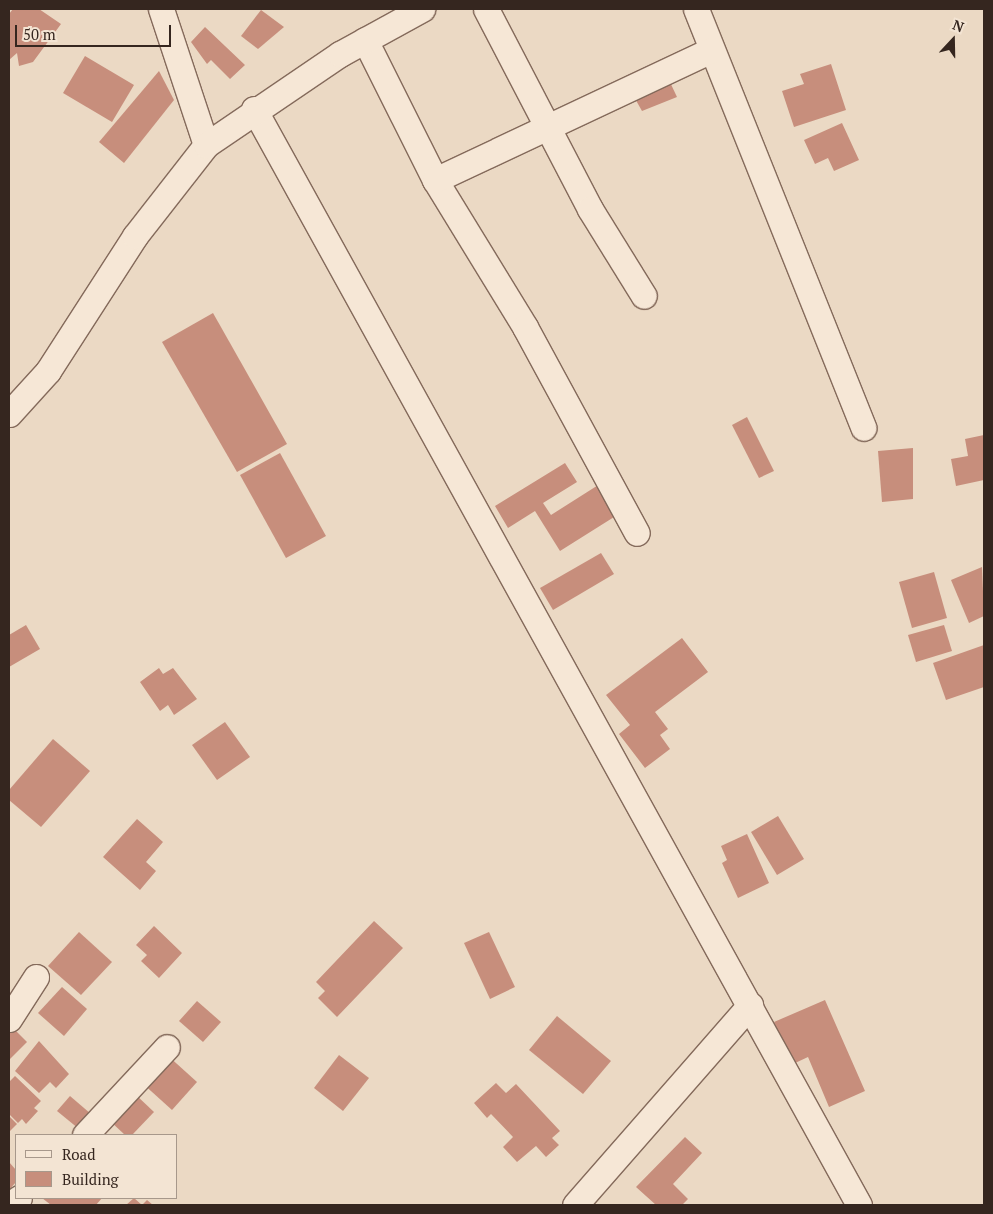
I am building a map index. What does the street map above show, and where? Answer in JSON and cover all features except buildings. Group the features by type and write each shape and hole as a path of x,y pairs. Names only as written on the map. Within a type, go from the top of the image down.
{"street":[{"path":"161,9 206,145"},
{"path":"9,414 48,371 135,236 206,145 254,109 365,40 422,9"},
{"path":"486,9 590,209 644,296"},
{"path":"696,9 864,428"},
{"path":"365,40 435,180 525,328 637,533"},
{"path":"435,180 550,129 711,50"},
{"path":"254,109 859,1205"},
{"path":"9,1019 36,976"},
{"path":"575,1205 750,1005"},
{"path":"86,1134 167,1047"}]}
